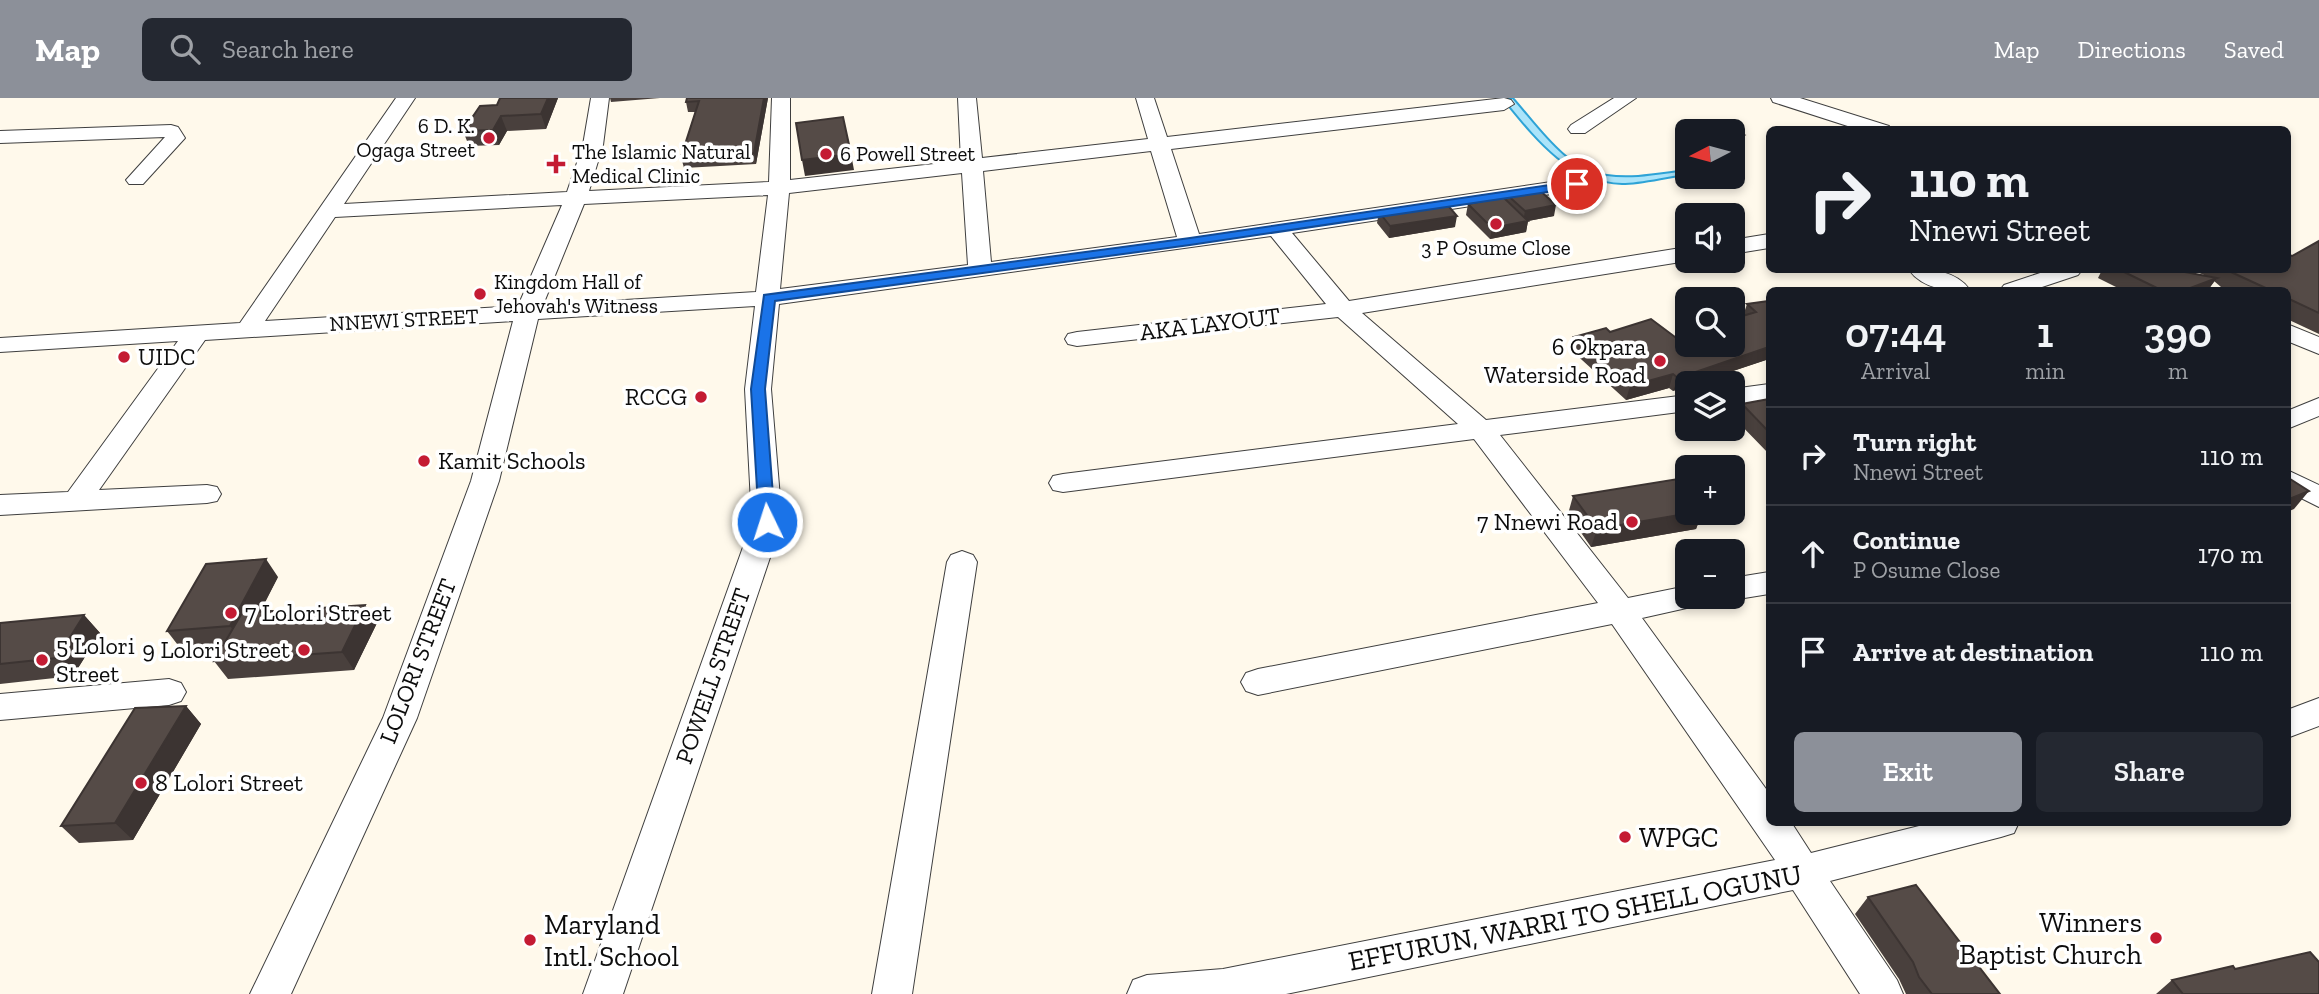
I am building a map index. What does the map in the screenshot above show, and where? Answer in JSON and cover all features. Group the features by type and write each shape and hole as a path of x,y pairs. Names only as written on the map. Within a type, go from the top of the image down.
{"street":[{"path":"247,330 406,98"},
{"name":"LOLORI STREET","path":"270,994 400,718 485,481 527,313 576,198 593,145 600,98"},
{"name":"POWELL STREET","path":"604,994 767,522 758,389 779,188 781,98"},
{"path":"967,98 980,271"},
{"path":"1145,98 1190,242"},
{"path":"1578,130 1627,98"},
{"path":"1780,98 1869,126"},
{"path":"328,211 779,188 1504,104"},
{"path":"0,137 171,131 175,138 136,180"},
{"name":"NNEWI STREET","path":"0,345 769,298 1190,242 1577,184"},
{"path":"1276,228 1343,309 1482,432 1619,609 1766,816"},
{"path":"1745,245 1766,241"},
{"name":"AKA LAYOUT","path":"1077,340 1343,309 1675,256"},
{"path":"1927,273 1952,287"},
{"path":"2021,287 2061,273"},
{"path":"76,501 198,332"},
{"path":"2291,333 2319,347"},
{"path":"1745,395 1766,392"},
{"path":"1063,483 1482,432 1675,405"},
{"path":"2291,419 2319,406"},
{"path":"2291,481 2319,497"},
{"path":"0,505 207,495"},
{"path":"891,994 962,562"},
{"path":"1745,587 1766,583"},
{"path":"1258,682 1675,599"},
{"path":"0,707 169,692"},
{"path":"2291,723 2319,710"},
{"path":"1773,826 1883,994"},
{"name":"EFFURUN, WARRI TO SHELL OGUNU","path":"1147,994 1223,988 1804,871 1985,826"}],"water":[{"path":"1502,98 1513,98 1554,146 1593,172 1627,176 1675,172 1675,177 1622,184 1602,181 1568,166 1553,155"}],"building":[{"path":"500,98 548,98 541,114 501,116 493,130 463,131 480,106 497,105"},
{"path":"687,98 764,98 754,153 681,157 699,101 686,102"},
{"path":"843,117 851,154 802,160 796,123"},
{"path":"1537,188 1556,205 1525,211 1505,193"},
{"path":"1503,197 1528,221 1492,228 1468,204"},
{"path":"1445,202 1457,216 1390,226 1379,212"},
{"path":"2319,241 2319,313 2291,300 2291,287 2264,287 2234,273 2291,273 2292,256"},
{"path":"2126,273 2190,273 2217,278 2193,287 2155,287"},
{"path":"1766,301 1766,348 1745,355 1745,315 1756,312 1747,304"},
{"path":"1651,319 1675,337 1675,357 1740,357 1699,371 1675,371 1675,376 1630,386 1574,337 1606,328 1610,332"},
{"path":"1766,400 1766,429 1745,407 1745,403"},
{"path":"1675,479 1675,516 1597,529 1573,496"},
{"path":"2291,480 2309,491 2291,498"},
{"path":"266,559 230,626 167,631 206,564"},
{"path":"365,605 342,652 214,661 242,613"},
{"path":"84,615 57,658 0,664 0,623"},
{"path":"186,706 115,823 61,826 135,708"},
{"path":"1916,885 2000,994 1932,994 1868,897"},
{"path":"2310,952 2319,962 2319,994 2183,994 2172,980 2233,966 2235,969"}],"place":[{"name":"6 D. K. Ogaga Street","path":"489,138"},
{"name":"6 Powell Street","path":"826,154"},
{"name":"The Islamic Natural Medical Clinic","path":"556,164"},
{"name":"3 P Osume Close","path":"1496,224"},
{"name":"Kingdom Hall of Jehovah's Witness","path":"480,294"},
{"name":"UIDC","path":"124,357"},
{"name":"6 Okpara Waterside Road","path":"1660,361"},
{"name":"RCCG","path":"701,397"},
{"name":"Kamit Schools","path":"424,461"},
{"name":"7 Nnewi Road","path":"1632,522"},
{"name":"7 Lolori Street","path":"231,613"},
{"name":"9 Lolori Street","path":"304,650"},
{"name":"5 Lolori Street","path":"42,660"},
{"name":"8 Lolori Street","path":"141,783"},
{"name":"WPGC","path":"1625,837"},
{"name":"Winners Baptist Church","path":"2156,938"},
{"name":"Maryland Intl. School","path":"530,940"}],"route":[{"path":"767,522 758,389 769,298 1006,268 1577,184"}]}
